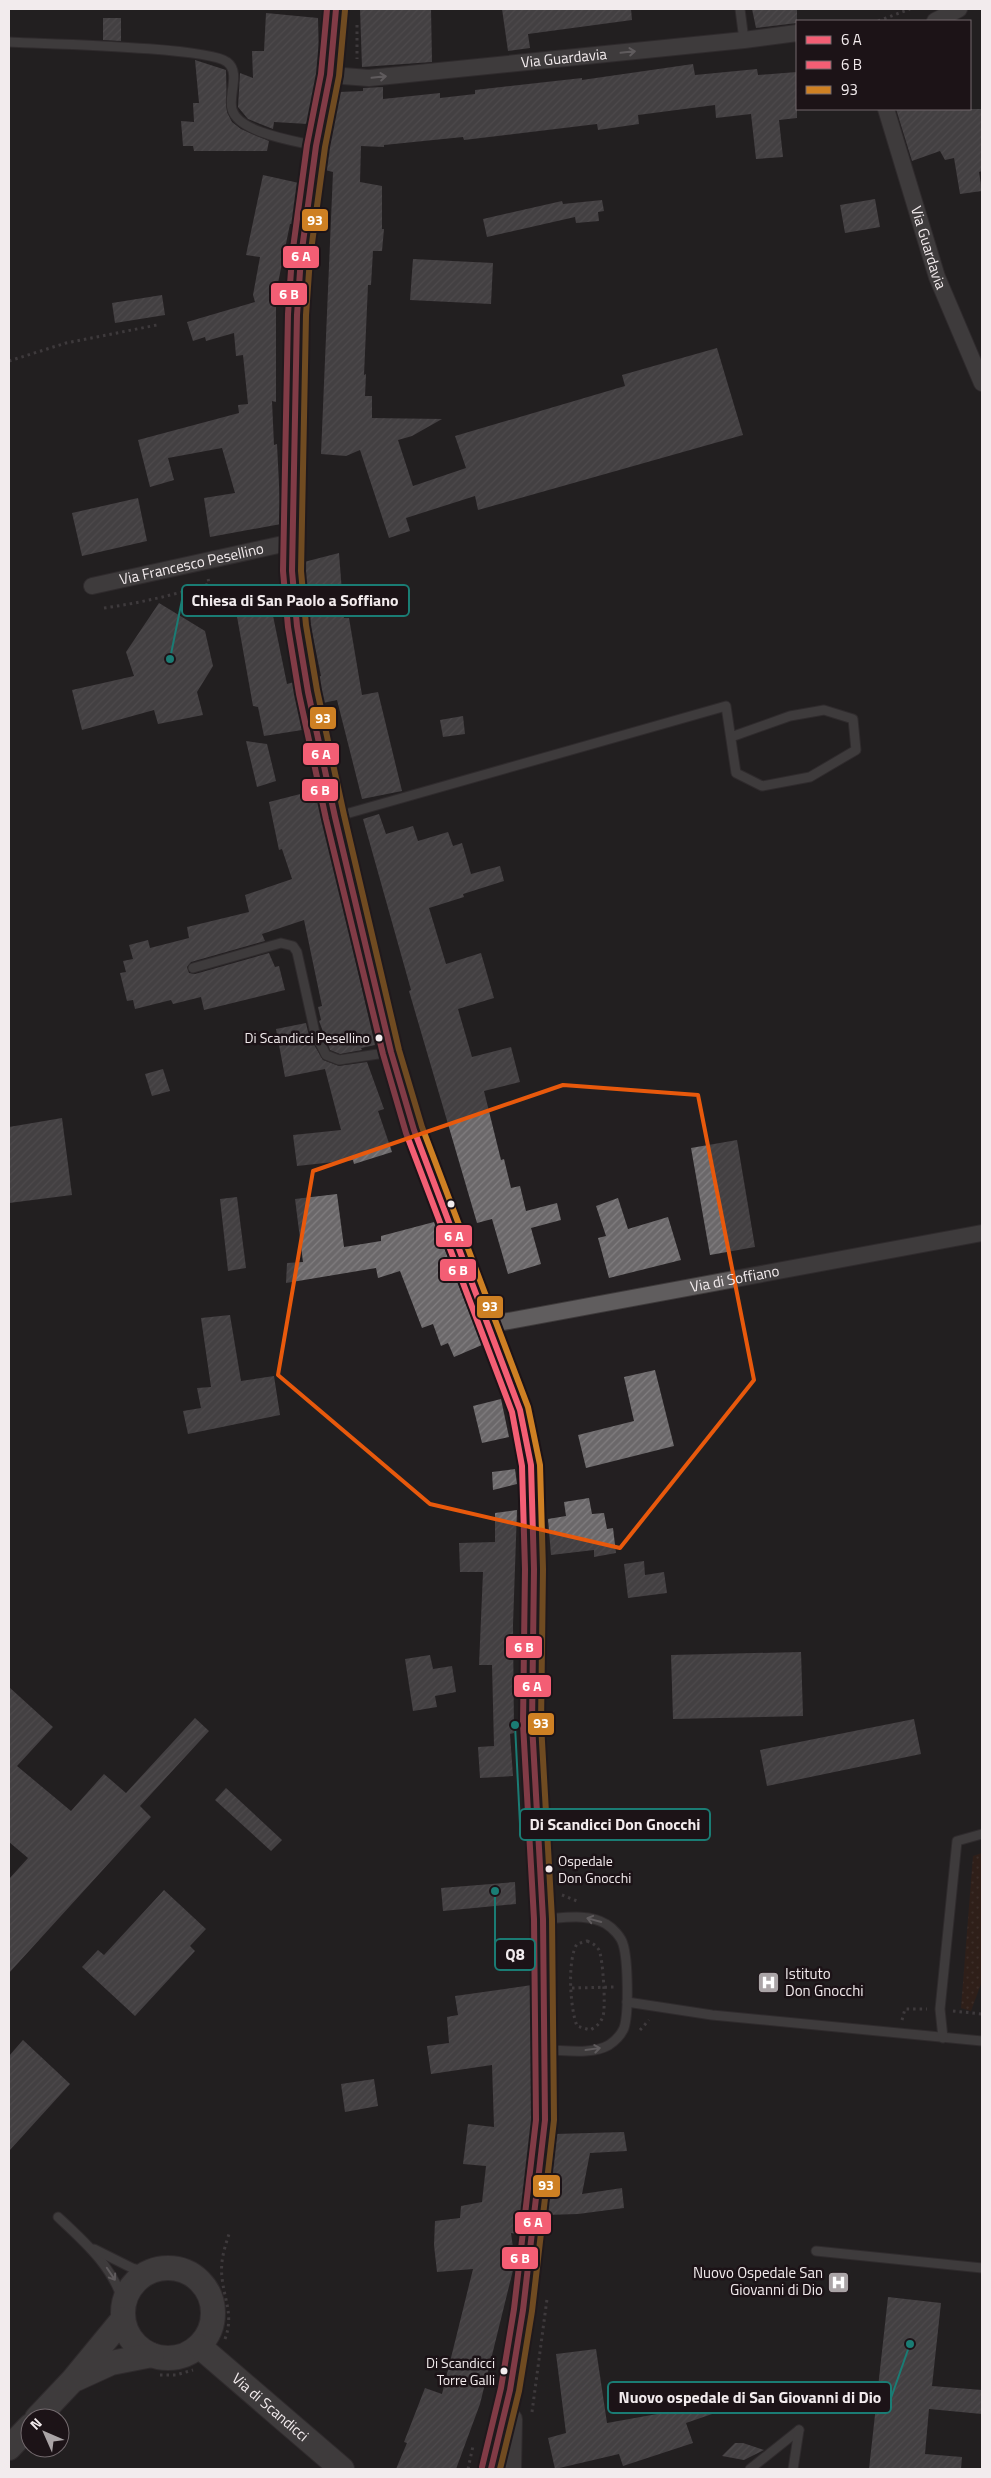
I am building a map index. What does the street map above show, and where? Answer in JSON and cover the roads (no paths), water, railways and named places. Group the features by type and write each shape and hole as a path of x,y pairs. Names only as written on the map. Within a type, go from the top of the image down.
{"main road":[{"path":"46,2408 72,2381 124,2312 130,2288 148,2272 163,2268 177,2269 191,2274 203,2284 210,2297 213,2311 211,2326 199,2346 187,2353 174,2357 152,2355 111,2363 72,2381"},
{"path":"124,2312 130,2338 137,2346 152,2355"},
{"name":"Via di Scandicci","path":"199,2346 342,2469"},
{"path":"9,2448 20,2436"}],"street":[{"path":"336,9 330,75 316,146 301,257 297,315 292,571 300,643 335,817 391,1052 414,1130 523,1419 531,1465 534,1569 532,1748 543,1919 545,2120 523,2310 510,2390 491,2469"},
{"path":"937,20 959,9"},
{"name":"Via Guardavia","path":"330,75 369,78 796,33"},
{"name":"Via Guardavia","path":"886,110 937,277 982,383"},
{"name":"Via Francesco Pesellino","path":"92,586 292,542"},
{"name":"Via di Soffiano","path":"487,1325 982,1232"},
{"path":"510,2390 511,2469"}],"lane":[{"path":"740,9 744,40"},
{"path":"9,42 182,52 219,58 229,63 234,71 232,110 237,117 253,128 276,138 316,146"},
{"path":"335,817 726,706 730,737 736,773 762,786 810,777 856,750 853,719 824,710 790,716 730,737"},
{"path":"193,968 281,943 293,946 297,952 316,1033 326,1055 339,1060 391,1052"},
{"path":"943,2038 940,2009 957,1841 982,1834"},
{"path":"543,1919 585,1918 607,1924 624,1945 627,2002 624,2027 620,2034 609,2044 592,2050 545,2050"},
{"path":"627,2002 712,2015 982,2041"},
{"path":"58,2217 91,2248 118,2286 124,2312"},
{"path":"91,2248 132,2268 148,2272"},
{"path":"816,2251 982,2268"},
{"path":"750,2469 799,2430 793,2469"}],"place":[{"name":"Chiesa di San Paolo a Soffiano","path":"170,659"},
{"name":"Di Scandicci Pesellino","path":"379,1038"},
{"name":"Di Scandicci Don Gnocchi","path":"515,1725"},
{"name":"Ospedale Don Gnocchi","path":"549,1869"},
{"name":"Q8","path":"495,1891"},
{"name":"Istituto Don Gnocchi","path":"769,1983"},
{"name":"Nuovo Ospedale San Giovanni di Dio","path":"839,2282"},
{"name":"Nuovo ospedale di San Giovanni di Dio","path":"910,2344"},
{"name":"Di Scandicci Torre Galli","path":"504,2371"}]}
